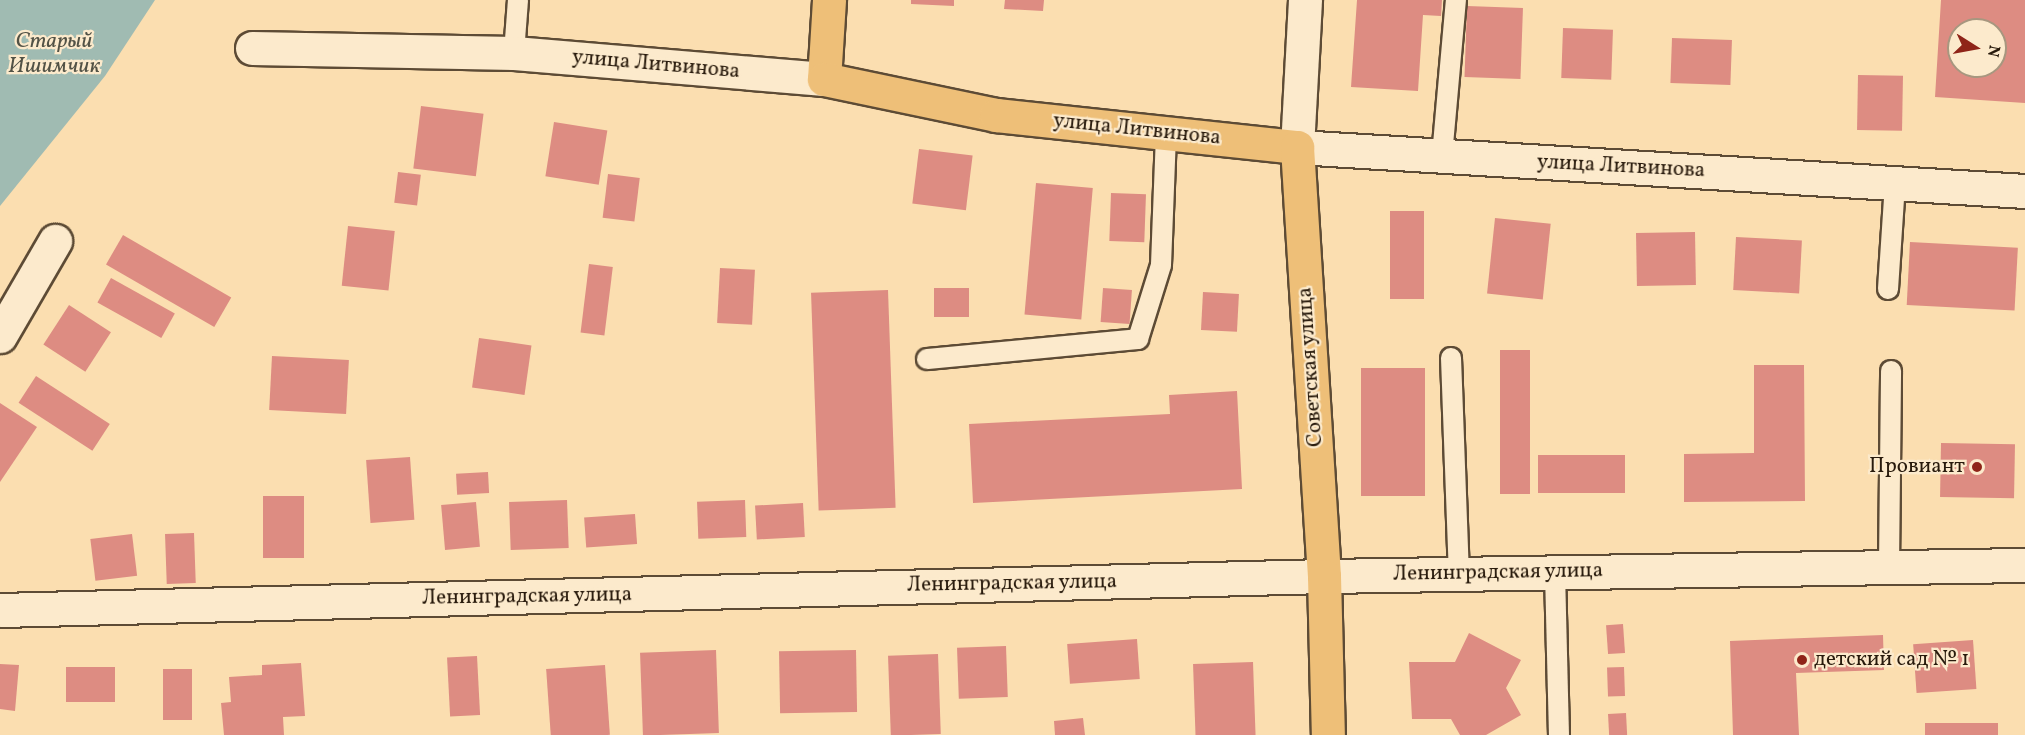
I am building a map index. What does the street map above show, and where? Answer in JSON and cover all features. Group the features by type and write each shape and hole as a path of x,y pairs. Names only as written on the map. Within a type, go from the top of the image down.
{"main road":[{"path":"824,79 829,0"},
{"name":"улица Литвинова","path":"824,79 996,114 1297,147"},
{"name":"Советская улица","path":"1297,147 1324,576 1328,735"}],"street":[{"name":"Советская улица","path":"1297,147 1305,0"},
{"name":"улица Литвинова","path":"252,48 514,53 824,79"},
{"name":"улица Литвинова","path":"1297,147 2025,191"},
{"path":"0,336 55,241"},
{"name":"Ленинградская улица","path":"0,610 1324,576 2025,565"}],"lane":[{"path":"514,53 518,0"},
{"path":"1442,156 1456,0"},
{"path":"927,359 1138,339 1161,265 1166,133"},
{"path":"1888,289 1895,183"},
{"path":"1451,358 1459,574"},
{"path":"1889,567 1891,371"},
{"path":"1555,572 1558,735"}],"water":[{"name":"Старый Ишимчик","path":"0,0 155,0 105,76 0,206"}],"building":[{"path":"911,0 954,0 954,6 911,4"},
{"path":"1005,0 1044,0 1043,11 1004,9"},
{"path":"1357,0 1442,0 1441,16 1423,15 1418,91 1351,87"},
{"path":"1941,0 2025,0 2025,103 1935,97"},
{"path":"1467,6 1523,8 1520,79 1465,77"},
{"path":"1563,28 1613,30 1611,80 1561,78"},
{"path":"1672,38 1732,40 1730,85 1670,83"},
{"path":"1858,75 1903,76 1902,131 1857,130"},
{"path":"421,106 484,114 476,176 413,169"},
{"path":"554,122 607,130 599,185 545,176"},
{"path":"919,149 973,156 966,210 912,204"},
{"path":"398,172 421,175 417,206 394,203"},
{"path":"608,174 640,178 634,222 603,218"},
{"path":"1036,183 1093,188 1081,319 1024,314"},
{"path":"1111,193 1146,194 1144,242 1109,241"},
{"path":"1390,211 1424,211 1424,299 1390,299"},
{"path":"1495,218 1551,224 1543,299 1487,294"},
{"path":"348,226 395,231 388,291 342,286"},
{"path":"1695,232 1696,285 1637,286 1636,233"},
{"path":"123,235 231,298 214,327 106,264"},
{"path":"1736,237 1802,240 1799,293 1733,290"},
{"path":"1910,242 2018,248 2015,311 1907,305"},
{"path":"589,264 613,267 604,335 581,332"},
{"path":"720,268 755,270 752,325 717,323"},
{"path":"111,278 175,313 161,338 97,302"},
{"path":"934,288 969,288 969,317 934,317"},
{"path":"1103,288 1132,290 1130,324 1101,322"},
{"path":"888,290 896,508 819,511 811,293"},
{"path":"1203,292 1239,294 1237,332 1201,330"},
{"path":"69,305 111,332 85,372 43,344"},
{"path":"479,338 531,345 525,395 472,388"},
{"path":"1500,350 1530,350 1530,494 1500,494"},
{"path":"272,356 349,360 346,414 269,410"},
{"path":"1754,365 1804,365 1805,501 1684,502 1684,454 1754,453"},
{"path":"1361,368 1425,368 1425,496 1361,496"},
{"path":"36,376 110,424 92,451 19,403"},
{"path":"1237,391 1242,489 973,503 969,424 1170,414 1169,395"},
{"path":"0,403 37,427 0,482"},
{"path":"1941,443 2015,444 2014,498 1940,497"},
{"path":"1538,455 1625,455 1625,493 1538,493"},
{"path":"410,457 414,520 371,523 366,460"},
{"path":"488,472 489,493 457,495 456,474"},
{"path":"263,496 304,496 304,558 263,558"},
{"path":"567,500 569,548 511,550 509,502"},
{"path":"745,500 746,537 698,539 697,502"},
{"path":"476,502 480,547 445,550 441,505"},
{"path":"803,503 805,537 757,539 755,506"},
{"path":"635,514 637,544 586,547 584,518"},
{"path":"194,533 196,583 167,584 165,534"},
{"path":"132,534 137,576 95,581 90,539"},
{"path":"1623,624 1625,653 1608,654 1606,625"},
{"path":"1469,633 1521,660 1506,688 1521,715 1486,735 1460,735 1451,719 1412,719 1409,662 1455,662"},
{"path":"1883,635 1884,670 1796,673 1799,735 1733,735 1730,641"},
{"path":"1137,639 1140,679 1070,684 1067,644"},
{"path":"1973,640 1976,689 1917,693 1913,644"},
{"path":"1006,646 1008,697 959,699 957,648"},
{"path":"716,650 719,733 643,735 640,653"},
{"path":"856,650 857,712 780,713 779,651"},
{"path":"938,654 941,734 891,735 888,656"},
{"path":"477,656 480,715 450,716 447,658"},
{"path":"1253,662 1256,735 1196,735 1193,664"},
{"path":"301,663 305,716 283,717 284,735 224,735 221,703 231,702 229,677 262,675 262,665"},
{"path":"0,664 19,665 15,711 0,709"},
{"path":"605,665 610,735 551,735 546,669"},
{"path":"66,667 115,667 115,702 66,702"},
{"path":"1624,667 1625,696 1608,697 1607,668"},
{"path":"163,669 192,669 192,720 163,720"},
{"path":"1626,713 1627,735 1609,735 1608,714"},
{"path":"1083,718 1085,735 1055,735 1054,721"},
{"path":"1925,723 1998,723 1998,735 1925,735"}],"place":[{"name":"Провиант","path":"1977,467"},
{"name":"детский сад № 1","path":"1802,660"}]}
